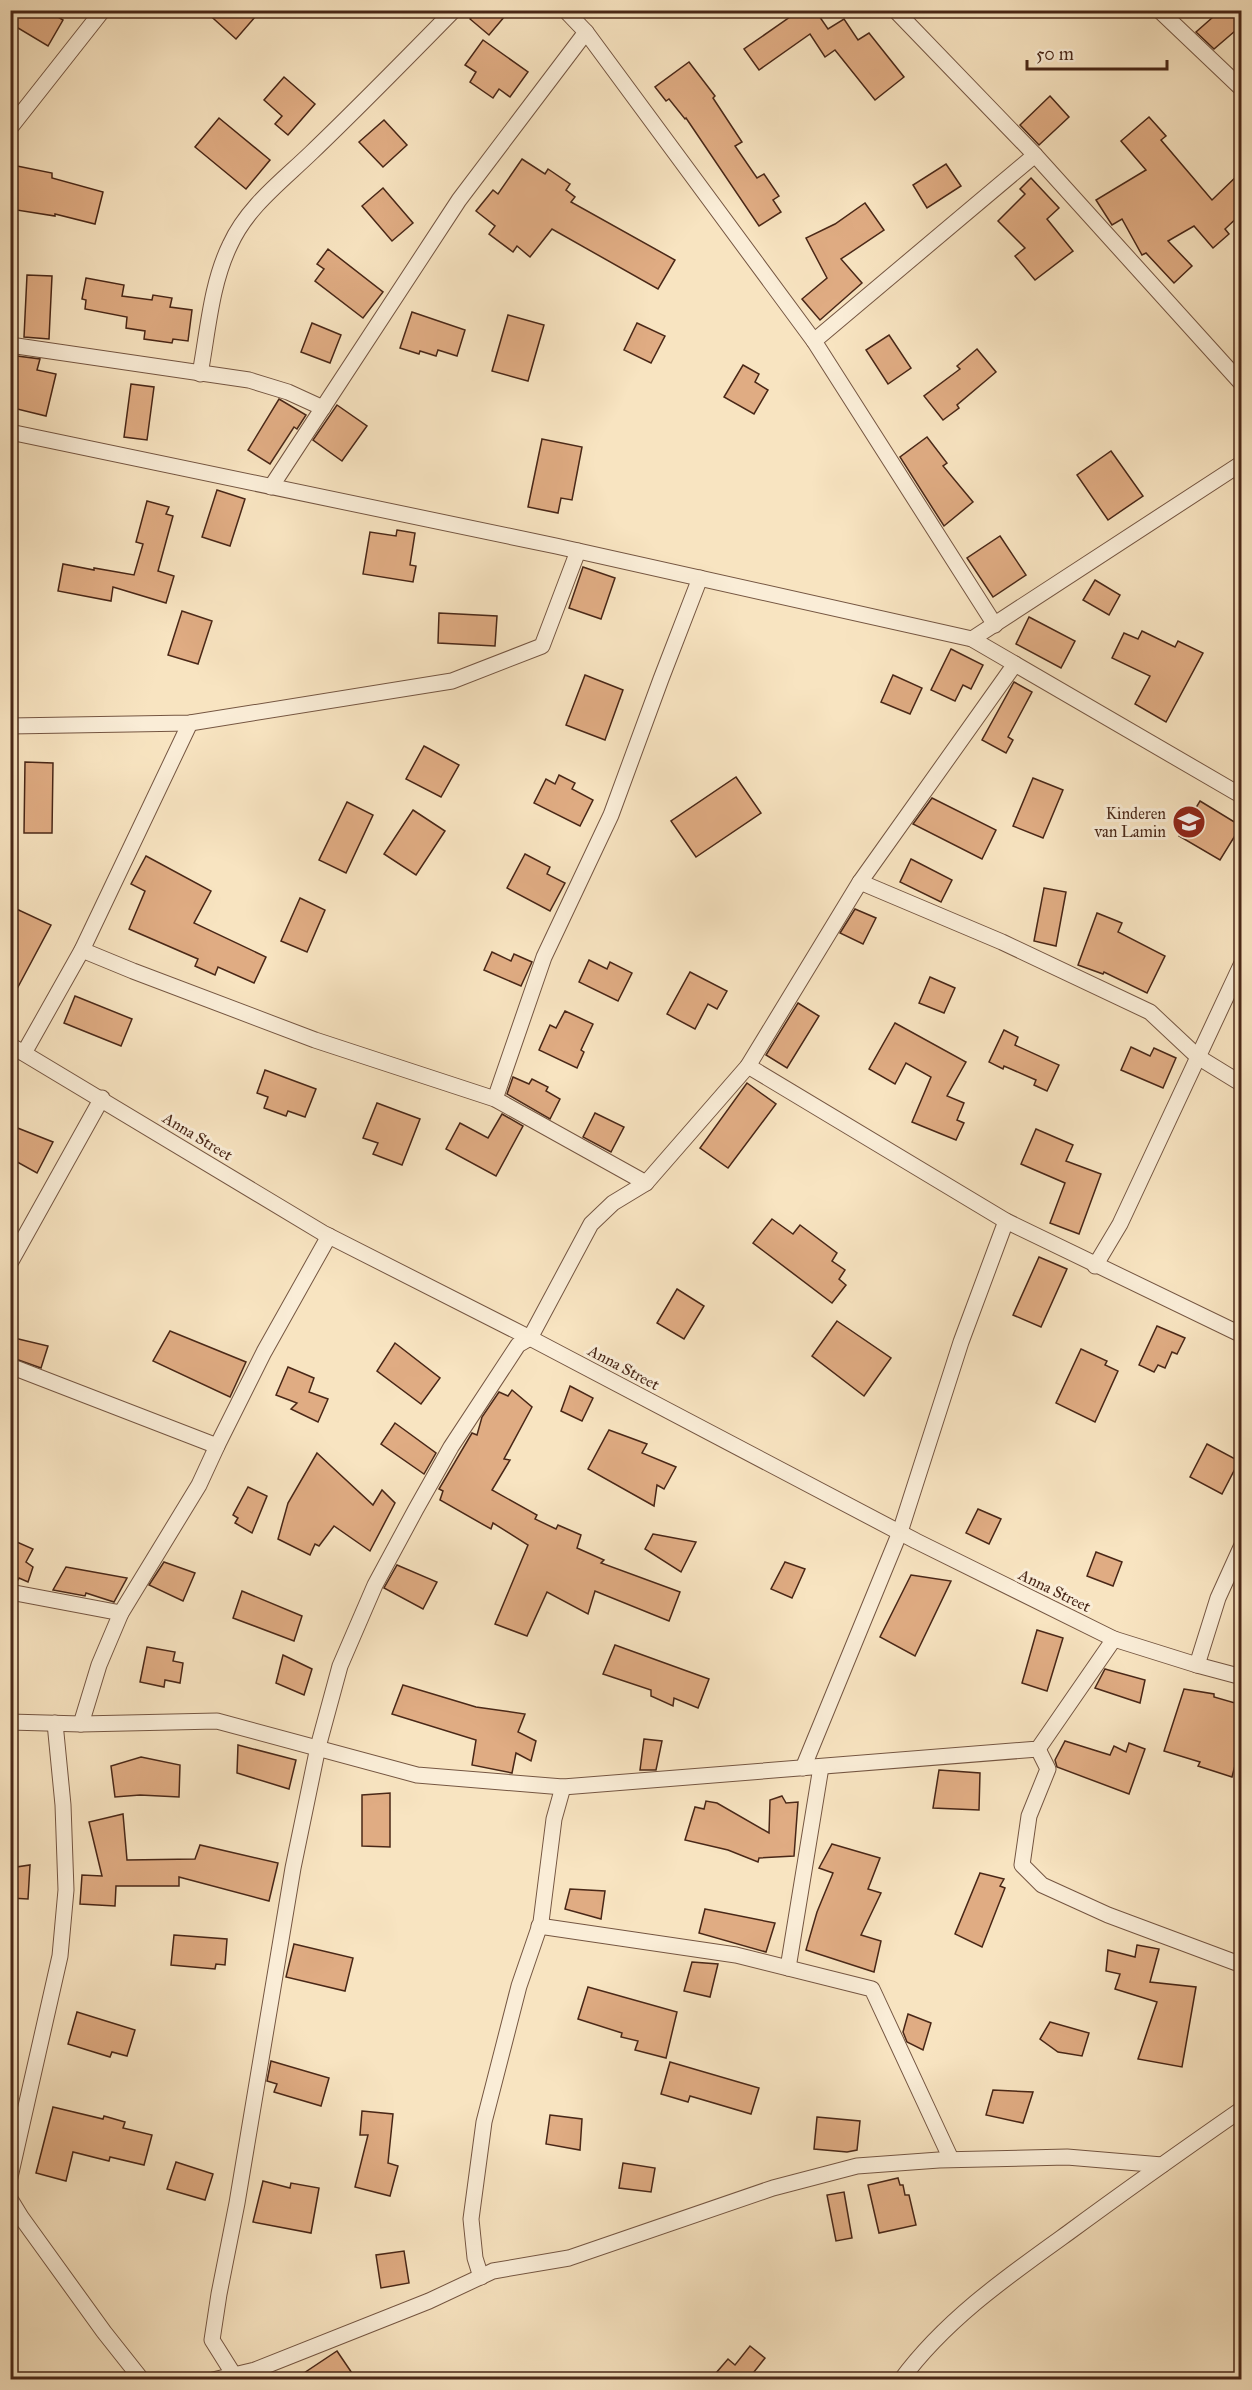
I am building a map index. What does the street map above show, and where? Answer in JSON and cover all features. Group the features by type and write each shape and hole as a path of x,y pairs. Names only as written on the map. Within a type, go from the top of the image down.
{"street":[{"path":"10,128 103,10"},
{"path":"200,374 220,268 231,242 247,218 266,195 454,10"},
{"path":"565,10 586,32 814,341 995,625"},
{"path":"895,10 1035,155 1242,384"},
{"path":"1159,10 1242,89"},
{"path":"271,487 459,200 586,32"},
{"path":"814,341 1035,155"},
{"path":"10,345 249,380 288,392 323,408"},
{"path":"10,432 578,551 972,639 1242,796"},
{"path":"972,639 1242,463"},
{"path":"10,726 190,723 452,681 542,646 578,551"},
{"path":"495,1099 544,957 611,815 700,578"},
{"path":"234,2375 212,2340 286,1908 318,1747 340,1666 375,1585 451,1447 518,1345 530,1338 591,1224 613,1203 646,1184 748,1066 860,882 1015,664"},
{"path":"24,1053 82,950 190,723"},
{"path":"860,882 1002,942 1150,1012 1197,1057 1242,1084"},
{"path":"82,950 315,1040 495,1099 646,1184"},
{"path":"1095,1266 1120,1224 1242,963"},
{"name":"Anna Street","path":"10,1045 329,1236 530,1338 900,1533 1114,1639 1242,1677"},
{"path":"748,1066 1006,1221 1095,1266 1242,1335"},
{"path":"10,1263 102,1098"},
{"path":"803,1768 900,1533 961,1342 1006,1221"},
{"path":"81,1724 99,1665 121,1613 199,1485 216,1446 264,1352 329,1236"},
{"path":"10,1366 216,1446"},
{"path":"1197,1665 1218,1598 1242,1545"},
{"path":"10,1592 121,1613"},
{"path":"1038,1749 1114,1639"},
{"path":"10,1722 81,1724 217,1721 417,1775 563,1787 1038,1749"},
{"path":"10,2177 60,1956 66,1890 63,1805 54,1723"},
{"path":"1038,1749 1048,1769 1029,1816 1022,1864 1042,1885 1108,1915 1242,1965"},
{"path":"788,1968 821,1767"},
{"path":"481,2277 471,2219 484,2122 519,1986 539,1926 555,1819 563,1787"},
{"path":"539,1926 736,1955 872,1989 951,2159"},
{"path":"900,2379 951,2324 1035,2257 1242,2109"},
{"path":"213,2379 234,2375 260,2375 492,2271 569,2258 773,2188 857,2166 951,2159 1067,2157 1162,2165"},
{"path":"10,2199 104,2332 142,2379"}],"building":[{"path":"22,10 47,10 63,20 48,46 13,25"},
{"path":"204,10 261,10 236,39"},
{"path":"477,10 510,10 489,35 470,19"},
{"path":"800,10 815,10 828,29 844,19 858,40 869,33 904,77 875,100 835,50 825,57 810,34 759,70 744,49"},
{"path":"1221,10 1242,10 1242,25 1214,49 1196,32"},
{"path":"483,40 528,72 510,97 499,89 493,98 470,82 476,72 465,65"},
{"path":"689,62 715,96 713,98 742,142 735,146 757,178 764,174 779,196 773,200 781,212 759,226 686,118 669,99 666,101 655,87"},
{"path":"284,77 315,104 288,135 275,124 282,116 264,100"},
{"path":"1050,96 1069,117 1039,145 1020,125"},
{"path":"1149,117 1166,136 1161,140 1212,200 1242,171 1242,213 1225,229 1229,234 1213,248 1194,226 1168,241 1192,266 1174,283 1146,253 1142,255 1122,219 1112,225 1096,200 1146,170 1121,141"},
{"path":"219,118 270,160 246,189 195,147"},
{"path":"384,120 407,145 383,167 359,142"},
{"path":"522,159 545,174 548,169 570,184 566,190 575,197 571,202 675,260 658,289 552,229 530,257 517,246 513,252 489,234 495,226 476,211 493,190 498,194"},
{"path":"946,164 961,186 927,208 913,185"},
{"path":"17,166 52,173 52,178 103,192 95,224 55,214 55,216 10,209"},
{"path":"1031,178 1059,208 1047,219 1073,251 1035,280 1015,256 1025,248 998,221 1025,194 1020,189"},
{"path":"383,188 413,223 392,241 362,206"},
{"path":"865,203 884,230 841,259 862,283 820,320 802,299 827,278 806,238 835,224"},
{"path":"328,249 383,292 363,318 315,281 324,269 317,264"},
{"path":"27,275 52,276 49,339 24,337"},
{"path":"86,278 124,285 122,296 152,300 153,295 172,298 170,307 192,310 188,341 173,339 172,343 144,339 145,331 126,328 127,317 85,309 86,300 82,299"},
{"path":"412,312 465,330 457,356 438,350 436,356 420,351 419,354 400,348"},
{"path":"508,315 544,325 528,381 492,371"},
{"path":"312,323 341,335 330,363 301,352"},
{"path":"637,323 665,336 651,363 624,350"},
{"path":"889,335 911,368 888,384 866,350"},
{"path":"977,349 996,372 957,405 959,408 943,420 924,396 960,369 957,366"},
{"path":"17,356 40,359 37,370 56,374 46,416 13,408 15,399 10,398 10,384"},
{"path":"743,365 759,374 755,382 768,390 754,414 724,397"},
{"path":"131,384 154,387 147,440 124,437"},
{"path":"279,399 306,415 297,429 294,427 270,464 248,450"},
{"path":"337,405 367,426 342,461 313,440"},
{"path":"927,437 947,463 943,466 973,502 944,526 900,457"},
{"path":"542,439 582,447 572,500 561,498 558,513 528,507"},
{"path":"1111,451 1143,496 1108,520 1077,475"},
{"path":"217,490 245,499 230,546 202,537"},
{"path":"147,501 169,507 166,514 173,516 158,571 174,576 166,603 113,587 111,601 58,591 63,564 134,575 143,544 136,542"},
{"path":"397,530 415,533 410,565 416,566 413,582 363,574 370,532 396,536"},
{"path":"1000,536 1026,575 993,597 967,558"},
{"path":"583,567 615,578 601,619 569,608"},
{"path":"1095,580 1120,595 1109,615 1083,600"},
{"path":"182,611 212,621 198,664 168,655"},
{"path":"439,613 497,616 495,646 438,643"},
{"path":"1029,617 1075,641 1061,668 1016,644"},
{"path":"1142,631 1175,647 1178,641 1203,653 1166,722 1135,704 1150,676 1112,658 1124,633 1138,639"},
{"path":"951,649 983,665 971,689 963,685 955,701 931,690"},
{"path":"585,675 623,690 605,740 566,725"},
{"path":"893,675 922,688 910,714 881,702"},
{"path":"1014,682 1032,692 1008,737 1013,740 1006,753 982,740"},
{"path":"424,746 459,765 441,797 406,779"},
{"path":"25,762 53,763 52,833 24,833"},
{"path":"559,775 575,783 572,789 593,800 580,826 534,803 546,779 555,784"},
{"path":"736,777 761,813 696,857 671,821"},
{"path":"1033,778 1063,790 1043,838 1013,826"},
{"path":"932,798 996,830 982,859 913,824"},
{"path":"1200,801 1241,826 1220,860 1179,836"},
{"path":"347,802 373,815 346,873 319,860"},
{"path":"413,810 445,831 416,875 384,854"},
{"path":"525,854 550,867 547,874 565,883 550,911 507,888"},
{"path":"146,856 211,891 194,923 266,957 254,983 218,967 215,975 195,966 198,959 129,929 145,891 131,884"},
{"path":"911,859 952,880 941,902 900,882"},
{"path":"1044,888 1066,892 1056,946 1034,941"},
{"path":"300,898 325,910 307,952 281,941"},
{"path":"10,906 51,925 10,1002"},
{"path":"855,909 876,918 863,944 840,933"},
{"path":"1097,913 1122,923 1118,932 1165,956 1147,993 1104,972 1103,974 1078,965"},
{"path":"492,952 511,961 514,954 532,962 521,986 484,970"},
{"path":"589,960 607,969 610,962 632,973 618,1001 579,982"},
{"path":"690,972 727,991 717,1009 708,1004 695,1029 667,1014"},
{"path":"930,977 955,988 944,1013 919,1003"},
{"path":"75,996 132,1019 121,1046 64,1023"},
{"path":"798,1003 819,1016 787,1068 766,1055"},
{"path":"565,1011 593,1024 581,1050 584,1052 577,1068 539,1050 550,1025 556,1028"},
{"path":"895,1023 966,1062 947,1096 964,1103 957,1120 964,1123 956,1140 912,1122 931,1077 906,1063 895,1084 869,1069"},
{"path":"1004,1030 1018,1037 1015,1045 1059,1065 1047,1091 1034,1085 1036,1080 989,1062"},
{"path":"1131,1047 1150,1056 1154,1048 1176,1058 1163,1088 1121,1070"},
{"path":"265,1070 316,1089 305,1117 288,1111 286,1116 264,1108 268,1097 257,1093"},
{"path":"513,1077 529,1084 532,1079 548,1087 546,1091 560,1099 550,1119 507,1094"},
{"path":"747,1083 776,1104 728,1168 700,1148"},
{"path":"377,1103 420,1119 402,1165 373,1154 378,1143 363,1138"},
{"path":"595,1113 624,1127 611,1152 583,1137"},
{"path":"502,1114 523,1126 496,1176 446,1149 460,1123 488,1138"},
{"path":"10,1125 53,1142 37,1173 10,1158"},
{"path":"1036,1129 1073,1145 1066,1161 1101,1174 1079,1234 1050,1223 1065,1183 1021,1164"},
{"path":"772,1219 793,1234 800,1225 837,1253 832,1261 845,1270 839,1279 846,1285 832,1303 753,1243"},
{"path":"1039,1257 1067,1269 1041,1327 1013,1315"},
{"path":"677,1289 704,1306 684,1339 657,1323"},
{"path":"837,1321 891,1358 864,1396 812,1356"},
{"path":"1157,1326 1185,1338 1177,1354 1172,1352 1165,1368 1158,1365 1154,1372 1139,1365"},
{"path":"170,1331 246,1362 230,1397 153,1361"},
{"path":"10,1337 48,1346 41,1368 10,1357"},
{"path":"395,1343 440,1378 421,1404 377,1371"},
{"path":"1081,1349 1107,1361 1105,1365 1118,1371 1095,1422 1056,1403"},
{"path":"288,1367 314,1378 309,1392 328,1399 318,1422 291,1409 297,1403 276,1395"},
{"path":"570,1386 593,1398 582,1421 561,1411"},
{"path":"512,1390 532,1407 504,1459 510,1460 492,1490 537,1515 535,1519 556,1529 558,1525 581,1535 577,1548 604,1560 601,1563 680,1592 669,1621 595,1591 588,1614 547,1592 527,1636 495,1624 528,1545 493,1523 491,1529 440,1500 443,1491 439,1489 472,1433 477,1435 482,1417 499,1392 508,1396"},
{"path":"395,1423 436,1453 424,1474 381,1444"},
{"path":"609,1430 647,1444 642,1453 676,1467 664,1489 657,1485 654,1506 588,1469"},
{"path":"1207,1444 1239,1461 1222,1494 1190,1477"},
{"path":"317,1453 373,1505 382,1490 395,1503 370,1551 334,1526 319,1546 315,1544 310,1555 278,1539 288,1503"},
{"path":"248,1487 267,1496 252,1533 235,1523 238,1518 233,1515"},
{"path":"978,1509 1001,1519 989,1544 966,1533"},
{"path":"653,1534 696,1542 681,1572 645,1549"},
{"path":"10,1539 33,1549 26,1562 33,1567 28,1582 19,1578 16,1583 10,1582"},
{"path":"1096,1552 1122,1562 1113,1586 1087,1576"},
{"path":"164,1562 195,1573 183,1601 149,1585"},
{"path":"785,1562 805,1569 792,1598 771,1589"},
{"path":"397,1565 437,1582 423,1609 384,1588"},
{"path":"66,1567 127,1578 114,1602 86,1593 85,1596 53,1590"},
{"path":"911,1575 951,1581 915,1656 880,1637"},
{"path":"242,1591 302,1616 294,1641 233,1618"},
{"path":"1037,1630 1063,1638 1047,1691 1022,1683"},
{"path":"615,1645 709,1679 698,1708 674,1698 673,1706 651,1696 651,1690 603,1674"},
{"path":"147,1647 175,1652 173,1661 183,1663 180,1683 165,1680 164,1687 140,1682"},
{"path":"283,1655 312,1669 304,1695 276,1683"},
{"path":"1105,1669 1145,1680 1140,1703 1095,1688"},
{"path":"403,1685 476,1707 525,1714 518,1732 536,1741 531,1761 516,1753 512,1773 472,1765 476,1740 392,1714"},
{"path":"1184,1689 1214,1694 1214,1697 1242,1705 1242,1738 1232,1777 1198,1766 1200,1762 1164,1751"},
{"path":"644,1739 662,1741 656,1770 640,1770"},
{"path":"1065,1741 1110,1755 1114,1746 1126,1752 1129,1743 1145,1749 1129,1794 1057,1767 1055,1760"},
{"path":"238,1745 296,1760 289,1789 237,1773"},
{"path":"141,1757 180,1765 179,1797 140,1795 115,1797 111,1766"},
{"path":"939,1770 980,1773 979,1810 933,1808"},
{"path":"390,1793 390,1847 362,1846 362,1795"},
{"path":"782,1796 786,1803 798,1802 794,1856 759,1858 758,1862 728,1850 685,1840 695,1807 704,1809 706,1801 717,1803 769,1833 770,1800"},
{"path":"123,1814 127,1860 195,1859 200,1845 278,1863 269,1901 179,1877 179,1886 116,1886 115,1906 80,1904 82,1875 102,1876 89,1822"},
{"path":"832,1844 880,1858 868,1889 881,1893 861,1935 881,1941 874,1972 806,1950 817,1912 833,1873 819,1868"},
{"path":"30,1865 28,1899 10,1898 10,1868"},
{"path":"980,1873 1004,1879 1000,1886 1005,1888 982,1947 955,1934"},
{"path":"570,1889 605,1891 601,1919 565,1909"},
{"path":"705,1909 775,1923 766,1952 699,1933"},
{"path":"174,1935 227,1939 225,1965 216,1964 215,1969 171,1965"},
{"path":"294,1944 353,1958 345,1991 286,1977"},
{"path":"1137,1945 1159,1949 1150,1982 1196,1987 1182,2067 1138,2059 1157,2002 1115,1989 1120,1974 1106,1971 1108,1950 1135,1957"},
{"path":"692,1962 718,1964 710,1997 684,1991"},
{"path":"588,1987 677,2012 666,2058 635,2050 638,2041 621,2037 622,2033 578,2019"},
{"path":"77,2012 135,2030 127,2056 112,2052 110,2057 68,2044"},
{"path":"908,2014 931,2023 923,2050 907,2042 903,2032"},
{"path":"1050,2022 1089,2033 1082,2056 1058,2052 1040,2039"},
{"path":"271,2061 329,2078 321,2106 274,2092 277,2084 267,2081"},
{"path":"670,2062 759,2088 751,2114 690,2096 688,2102 661,2094"},
{"path":"993,2090 1033,2092 1023,2123 986,2115"},
{"path":"53,2107 103,2119 104,2116 125,2122 123,2128 152,2135 144,2165 110,2157 109,2161 73,2152 66,2181 36,2173"},
{"path":"362,2111 393,2114 388,2163 398,2166 390,2196 355,2187 368,2135 360,2135"},
{"path":"550,2115 582,2119 580,2150 546,2144"},
{"path":"817,2117 860,2121 857,2150 847,2152 814,2149"},
{"path":"176,2162 213,2174 205,2200 167,2189"},
{"path":"623,2163 655,2168 651,2192 619,2188"},
{"path":"898,2178 900,2185 903,2185 905,2195 909,2195 916,2225 879,2233 868,2185"},
{"path":"263,2181 290,2188 291,2183 319,2188 311,2233 253,2222"},
{"path":"844,2192 852,2238 836,2241 827,2195"},
{"path":"404,2251 409,2283 381,2288 376,2255"},
{"path":"750,2346 765,2358 750,2377 753,2379 723,2379 716,2373 728,2359 735,2365"},
{"path":"337,2351 356,2379 295,2379"}],"place":[{"name":"Kinderen van Lamin","path":"1189,822"}]}
